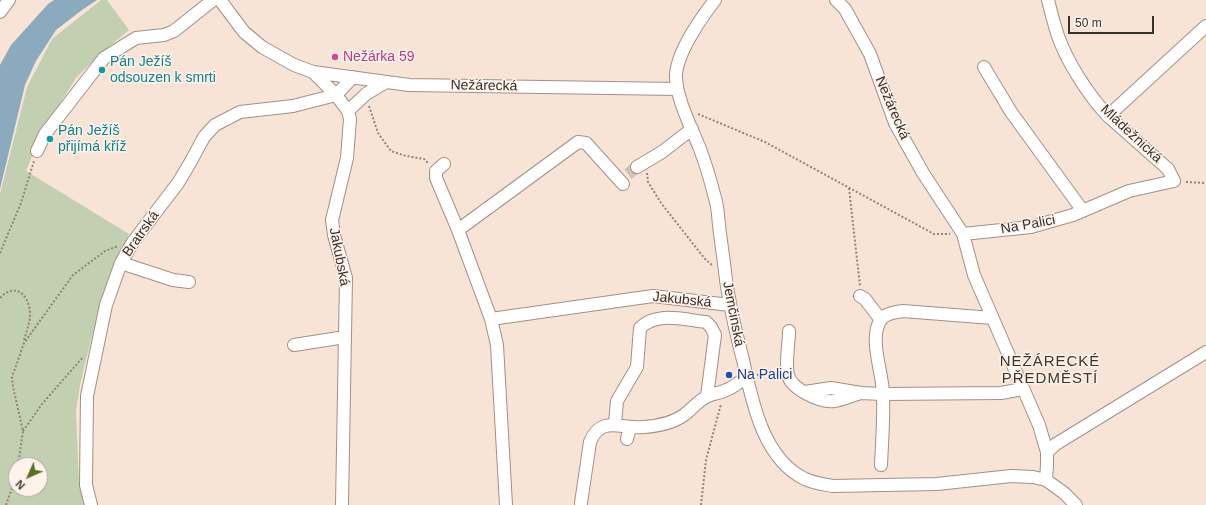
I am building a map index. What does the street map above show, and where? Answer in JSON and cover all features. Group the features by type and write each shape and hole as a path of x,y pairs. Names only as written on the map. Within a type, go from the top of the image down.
{"street":[{"path":"0,12 10,0"},
{"path":"37,151 45,134 104,58 136,38 164,35 174,31 213,0"},
{"name":"Nežárecká","path":"220,0 244,32 262,47 294,65 313,72 409,85 678,89"},
{"path":"678,89 676,74 680,59 691,35 715,0"},
{"name":"Nežárecká","path":"836,0 845,9 870,54 895,124 923,173 963,234"},
{"name":"Mládežnická","path":"1048,0 1058,37 1077,74 1108,116 1168,169 1174,181"},
{"path":"1108,116 1206,26"},
{"path":"984,67 1011,112 1083,211"},
{"path":"313,72 336,95 348,112 366,94 386,82"},
{"path":"336,95 354,77"},
{"name":"Jemčinská","path":"678,89 716,200 730,305 755,411 774,451 783,462 795,473 805,479 816,484 832,486 937,484 1011,476 1033,477 1046,480"},
{"name":"Bratrská","path":"91,505 86,485 86,396 106,305 121,263 133,242 178,183 204,137 215,126 240,112 293,106 336,95"},
{"name":"Jakubská","path":"342,505 346,278 334,235 332,220 347,158 350,119 348,112"},
{"path":"458,230 578,142 586,143 627,176 692,129"},
{"path":"440,168 436,178 458,230 492,319 497,345 506,505"},
{"name":"Na Palici","path":"963,234 1031,227 1073,215 1129,191 1174,181"},
{"path":"963,234 974,276 1039,425 1047,452 1046,480 1064,493 1076,505"},
{"path":"121,263 173,280 189,282"},
{"name":"Jakubská","path":"492,319 653,296 730,305"},
{"path":"861,296 866,299 881,320"},
{"path":"881,465 883,394 875,338 881,320 884,316 904,311 992,318"},
{"path":"615,424 617,401 637,367 640,328 646,322 660,317 706,322 711,327 715,335 707,396"},
{"path":"790,331 787,368 788,376 791,382 800,390 805,392 831,388 861,393 883,394 1001,392 1023,389"},
{"path":"294,345 345,337"},
{"path":"1047,452 1056,444 1206,352"},
{"path":"581,503 590,442 592,436 599,429 615,424 643,428 681,421 707,396 727,390 747,377"},
{"path":"627,440 630,427"}],"path":[{"path":"367,100 378,133 391,151 424,160 440,168"},
{"path":"684,108 764,142 934,234 963,234"},
{"path":"0,253 22,204 37,151"},
{"path":"648,160 648,182 661,203 705,259 726,275"},
{"path":"1174,181 1206,183"},
{"path":"849,188 861,296"},
{"path":"24,342 73,276 105,251 133,242"},
{"path":"0,298 4,294 15,290 21,292 26,299 30,316 24,342 12,377 23,431 19,457"},
{"path":"23,431 42,404 98,340"},
{"path":"747,377 787,368"},
{"path":"701,505 706,460 719,408 727,390"}],"green space":[{"path":"101,0 107,0 129,30 98,56 76,78 42,132 26,171 129,234 106,292 93,332 81,380 76,410 79,483 85,505 0,505 0,194 27,87 52,39"}],"water":[{"path":"54,0 97,0 56,30 36,61 25,85 0,189 0,65 11,45 48,4"}],"tunnel":[{"path":"628,174 637,167"}],"place":[{"name":"Nežárka 59","path":"335,57"},
{"name":"Pán Ježíš odsouzen k smrti","path":"102,70"},
{"name":"Pán Ježíš přijímá kříž","path":"50,139"},
{"name":"Na Palici","path":"729,375"}],"district":[{"name":"NEŽÁRECKÉ PŘEDMĚSTÍ","path":"1050,370"}]}
